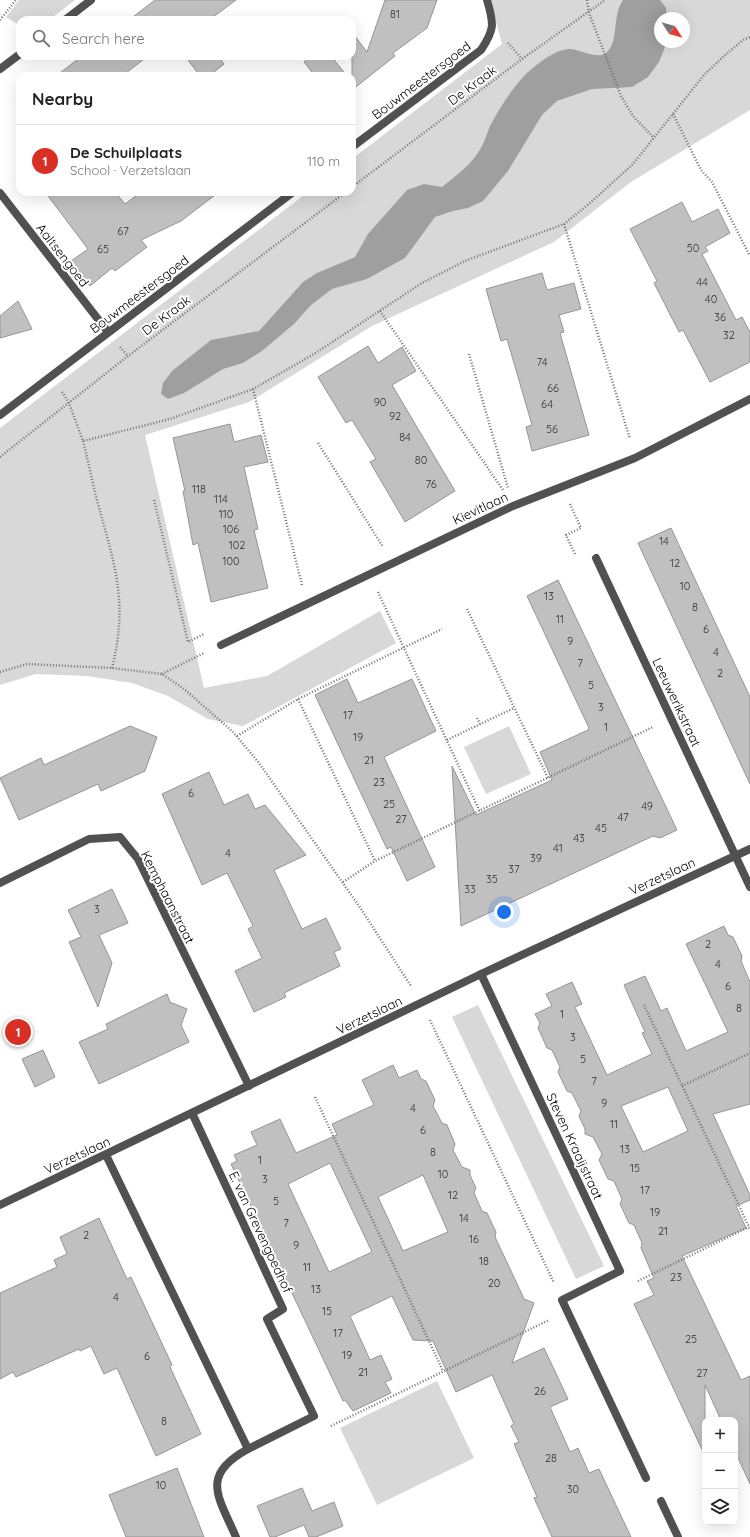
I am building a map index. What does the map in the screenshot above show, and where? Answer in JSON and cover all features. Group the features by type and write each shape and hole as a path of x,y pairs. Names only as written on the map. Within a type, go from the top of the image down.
{"street":[{"path":"70,16 91,0"},
{"name":"Bouwmeestersgoed","path":"356,144 481,50 491,35 493,20 487,0"},
{"path":"0,69 16,57"},
{"name":"Aaltsengoed","path":"0,193 108,332"},
{"name":"Bouwmeestersgoed","path":"0,415 52,377 108,332 288,196"},
{"name":"Kievitlaan","path":"221,645 513,506 635,458 750,399"},
{"name":"Leeuwerikstraat","path":"596,558 750,887"},
{"name":"Kemphaanstraat","path":"0,883 89,839 120,838 138,859 249,1086"},
{"name":"Verzetslaan","path":"0,1205 422,1002 750,849"},
{"name":"Steven Kraaijstraat","path":"481,974 620,1271"},
{"name":"E. van Grevengoedhof","path":"192,1113 283,1309 267,1319 314,1416"},
{"path":"106,1155 248,1449"},
{"path":"620,1271 562,1300 646,1478"},
{"path":"236,1537 218,1497 217,1484 220,1470 231,1458 314,1416"},
{"path":"661,1501 678,1537"}],"path":[{"path":"0,20 16,0"},
{"path":"587,0 589,13 621,96 633,116 654,138"},
{"name":"De Kraak","path":"356,184 522,59 589,13 605,0"},
{"path":"83,441 170,419 253,389 314,354 422,283 465,261 564,224 590,203 633,164 704,75 743,40 750,37"},
{"path":"673,114 701,170 712,182 750,256"},
{"name":"De Kraak","path":"0,457 128,356 341,196"},
{"path":"564,224 635,458"},
{"path":"380,311 513,506"},
{"path":"469,354 513,506"},
{"path":"52,377 69,403 83,441 97,500 113,556 120,590 119,632 112,668"},
{"path":"253,389 307,603"},
{"path":"318,443 393,562"},
{"path":"562,487 581,528 566,535 575,554"},
{"path":"154,500 188,642 216,629 221,645 162,674"},
{"path":"369,574 480,812"},
{"path":"467,610 548,778"},
{"path":"237,736 298,699 442,629"},
{"path":"0,672 27,664 112,668 162,674 203,703 237,736 259,764 343,882 422,1002 562,1300"},
{"path":"298,699 375,861"},
{"path":"446,740 514,708"},
{"path":"477,718 480,724"},
{"path":"343,882 375,861 480,812 671,718"},
{"path":"620,1271 627,1285 750,1228 644,1005"},
{"path":"682,1086 750,1053"},
{"path":"315,1097 443,1371"},
{"path":"314,1416 322,1430 568,1312"}],"shaded area":[{"path":"19,0 75,0 54,16 16,16 16,23 6,17"},
{"path":"490,0 750,0 750,110 631,182 554,242 372,326 249,402 145,435 204,688 267,676 380,611 396,643 243,726 208,719 168,696 132,683 87,676 36,674 0,685 0,428 303,196 356,196 356,156 502,44"},
{"path":"623,0 660,0 666,8 666,12 654,12 654,48 665,48 659,62 648,77 632,87 592,89 557,101 542,115 508,171 483,201 468,208 435,217 405,258 367,279 332,289 311,305 294,324 262,351 243,363 223,369 184,393 168,399 161,394 163,383 172,371 211,340 259,331 303,282 317,273 355,257 368,234 407,190 424,184 442,187 458,174 481,148 490,126 509,94 521,79 538,64 550,55 569,49 594,55 607,52 613,41 620,6"},
{"path":"509,726 531,774 486,794 464,747"},
{"path":"478,1005 604,1266 576,1279 452,1017"},
{"path":"437,1381 474,1458 377,1505 340,1428"}],"building":[{"path":"155,0 236,0 214,16 134,16"},
{"path":"385,0 437,0 427,28 393,53 395,56 356,87 356,72 352,72 352,60 356,60 356,37 367,52"},
{"path":"77,60 143,60 127,72 61,72"},
{"path":"188,60 221,60 224,64 214,72 197,72"},
{"path":"306,60 334,60 344,72 312,72 304,62"},
{"path":"48,196 118,196 125,204 136,196 214,196 181,221 141,240 147,247 115,271 112,268 90,286 71,261 88,249"},
{"path":"682,202 692,222 718,209 730,233 705,247 708,251 702,254 736,320 742,317 750,332 750,362 710,382 683,330 679,332 654,283 657,281 630,229"},
{"path":"542,273 547,290 574,283 581,309 559,315 564,332 560,333 589,435 532,451 526,427 532,425 507,339 501,341 486,289"},
{"path":"18,301 32,329 0,338 0,316"},
{"path":"368,346 378,363 402,347 416,371 392,385 455,491 405,522 370,462 376,459 352,420 346,423 318,377"},
{"path":"230,424 234,442 261,435 268,462 244,467 258,529 254,530 268,588 211,602 198,543 193,545 183,491 185,491 173,438"},
{"path":"671,528 750,697 750,784 638,543"},
{"path":"558,580 677,830 660,838 653,836 461,926 452,766 476,815 552,780 540,752 588,730 589,728 527,596"},
{"path":"347,679 358,703 412,679 436,731 384,757 435,867 407,881 391,847 387,849 315,695"},
{"path":"130,726 157,737 145,771 101,791 98,784 19,820 0,778 41,758 44,765"},
{"path":"209,772 224,805 248,794 255,809 265,805 306,855 274,870 302,929 326,918 341,949 334,952 340,966 284,993 286,997 254,1012 235,971 262,958 248,929 253,926 227,873 202,885 162,794"},
{"path":"112,889 128,923 99,935 112,963 98,1007 69,942 81,937 68,910"},
{"path":"724,926 728,935 733,937 742,956 741,961 750,982 750,1104 713,1114 750,1195 750,1200 736,1206 746,1228 682,1256 741,1380 750,1376 750,1484 738,1458 738,1417 720,1417 705,1385 705,1417 702,1417 702,1450 634,1304 654,1295 647,1281 654,1278 641,1248 642,1243 634,1225 629,1223 620,1204 622,1199 614,1181 608,1179 599,1160 602,1154 593,1137 585,1134 585,1129 579,1116 581,1111 572,1093 567,1091 558,1072 560,1067 552,1050 547,1048 538,1028 540,1023 535,1014 552,1006 546,994 572,982 582,1004 575,1007 607,1075 652,1054 642,1033 645,1032 624,985 645,976 661,1011 667,1008 686,1051 728,1032 686,944","holes":["668,1087 688,1131 643,1152 621,1106"]},
{"path":"167,994 170,1002 187,1009 181,1025 189,1042 99,1084 79,1042 108,1029 106,1024"},
{"path":"43,1050 55,1077 35,1087 22,1059"},
{"path":"393,1065 399,1078 417,1070 421,1079 426,1081 435,1100 433,1106 442,1123 447,1125 455,1144 453,1150 462,1167 470,1170 470,1175 476,1188 474,1193 482,1211 487,1213 496,1232 495,1237 524,1299 534,1303 512,1363 544,1348 568,1399 550,1407 570,1452 578,1448 589,1473 599,1469 631,1537 552,1537 534,1498 537,1497 514,1444 519,1442 511,1426 514,1424 492,1375 456,1392 433,1341 413,1340 392,1296 350,1316 370,1360 381,1355 392,1379 385,1382 391,1393 353,1411 345,1400 343,1401 231,1164 237,1161 234,1155 257,1145 251,1132 280,1119 296,1153 337,1135 332,1124 374,1105 362,1080","holes":["330,1163 372,1252 329,1272 288,1184","423,1175 448,1232 403,1251 378,1197"]},
{"path":"99,1218 127,1279 131,1277 172,1365 170,1367 201,1434 156,1456 117,1368 104,1374 91,1346 80,1351 79,1349 16,1377 13,1372 0,1379 0,1293 57,1267 54,1260 67,1254 60,1237"},
{"path":"177,1468 204,1537 126,1537 109,1495"},
{"path":"302,1488 312,1511 334,1502 343,1526 316,1537 309,1537 304,1525 275,1537 270,1537 257,1506"}],"place":[{"name":"De Schuilplaats","path":"18,1032"}]}
